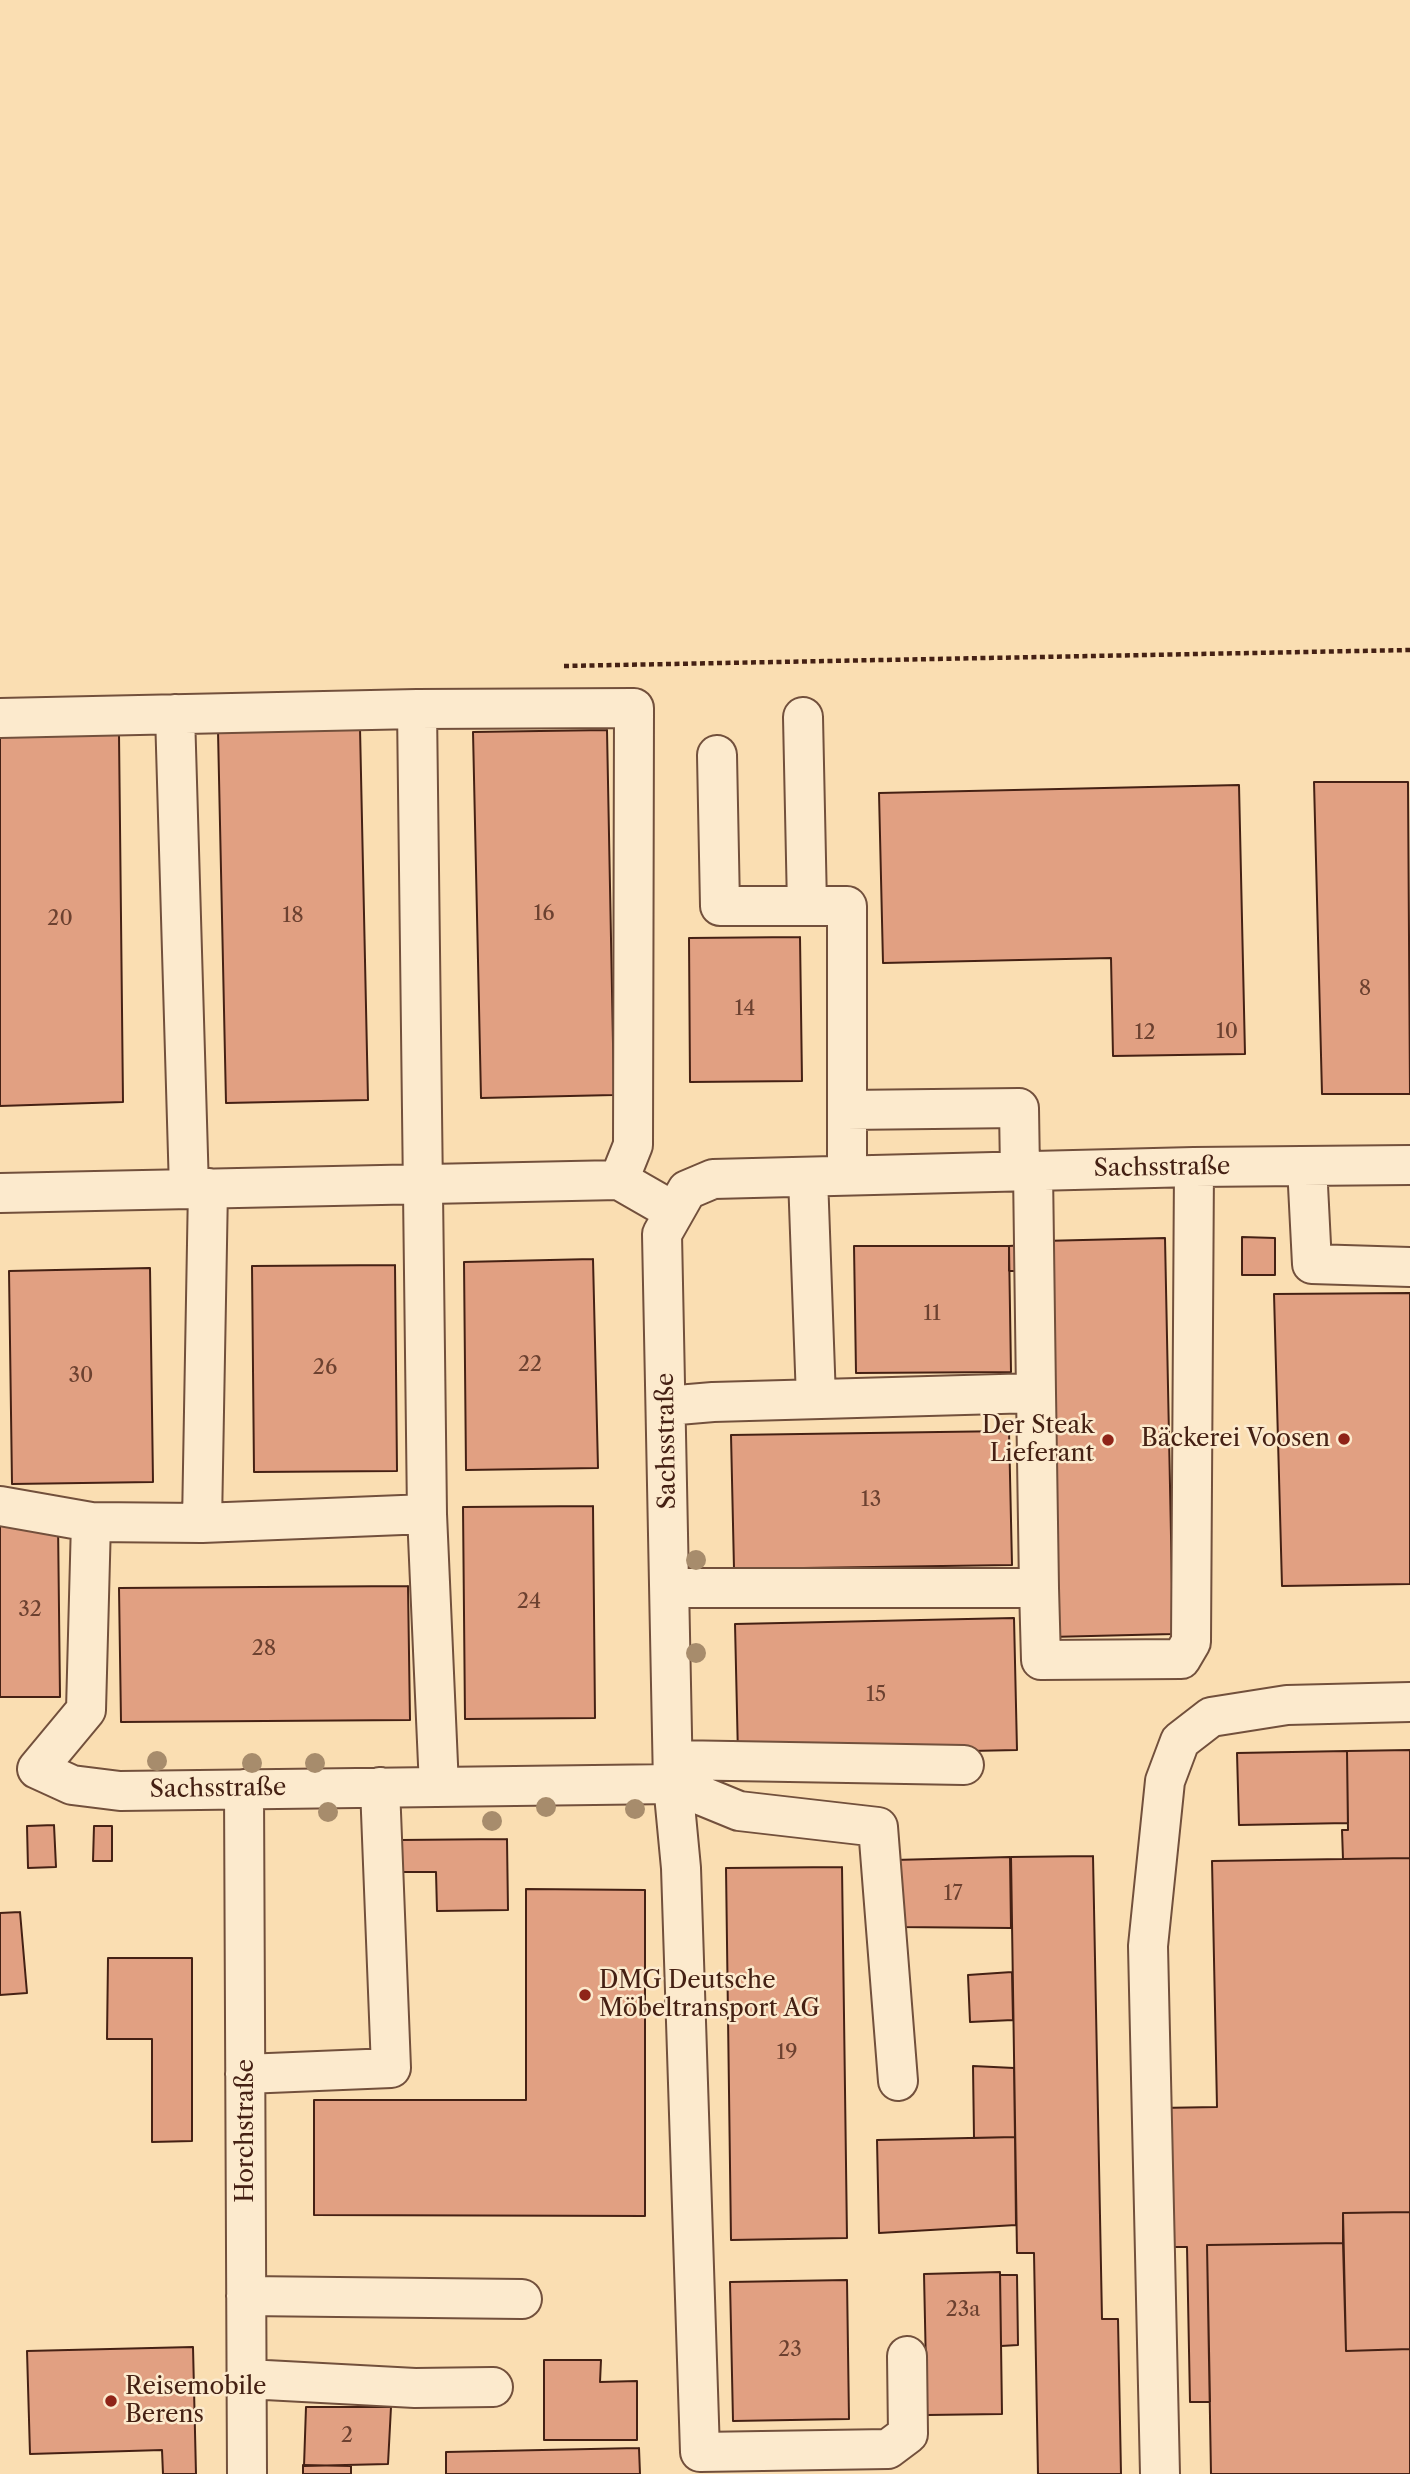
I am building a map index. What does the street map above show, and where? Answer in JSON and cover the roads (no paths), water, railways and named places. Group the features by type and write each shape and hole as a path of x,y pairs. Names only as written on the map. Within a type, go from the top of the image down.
{"street":[{"path":"0,718 417,709 634,708 633,1145 619,1180"},
{"path":"417,709 427,1514 439,1787"},
{"path":"175,714 198,1189 202,1523"},
{"path":"803,717 807,906"},
{"path":"717,755 720,906 847,906 847,1175"},
{"path":"847,1110 1020,1108 1026,1171 1036,1393 1041,1660 1181,1659 1191,1642 1194,1167"},
{"name":"Sachsstraße","path":"91,1522 86,1710 37,1769 72,1785 120,1791 439,1787 673,1772 663,1234 673,1211 687,1190 713,1179 1194,1167 1410,1165"},
{"path":"1307,1166 1312,1264 1410,1267"},
{"path":"808,1177 816,1399"},
{"path":"0,1193 619,1180 673,1211"},
{"path":"666,1406 1036,1393"},
{"path":"0,1506 91,1522 202,1523 427,1514"},
{"path":"670,1588 1039,1588"},
{"path":"1160,2474 1148,1946 1165,1782 1180,1741 1211,1717 1287,1705 1410,1702"},
{"path":"673,1772 964,1765"},
{"path":"673,1772 739,1811 878,1827 898,2081"},
{"path":"673,1772 681,1868 700,2452 888,2449 908,2434 907,2356"},
{"path":"245,2074 391,2068 380,1787"},
{"name":"Horchstraße","path":"244,1789 247,2474"},
{"path":"246,2296 522,2299"},
{"path":"247,2379 415,2388 493,2387"}],"place":[{"name":"Bäckerei Voosen","path":"1344,1439"},
{"name":"Der Steak Lieferant","path":"1108,1440"},
{"name":"DMG Deutsche Möbeltransport AG","path":"585,1995"},
{"name":"Reisemobile Berens","path":"111,2401"}]}
